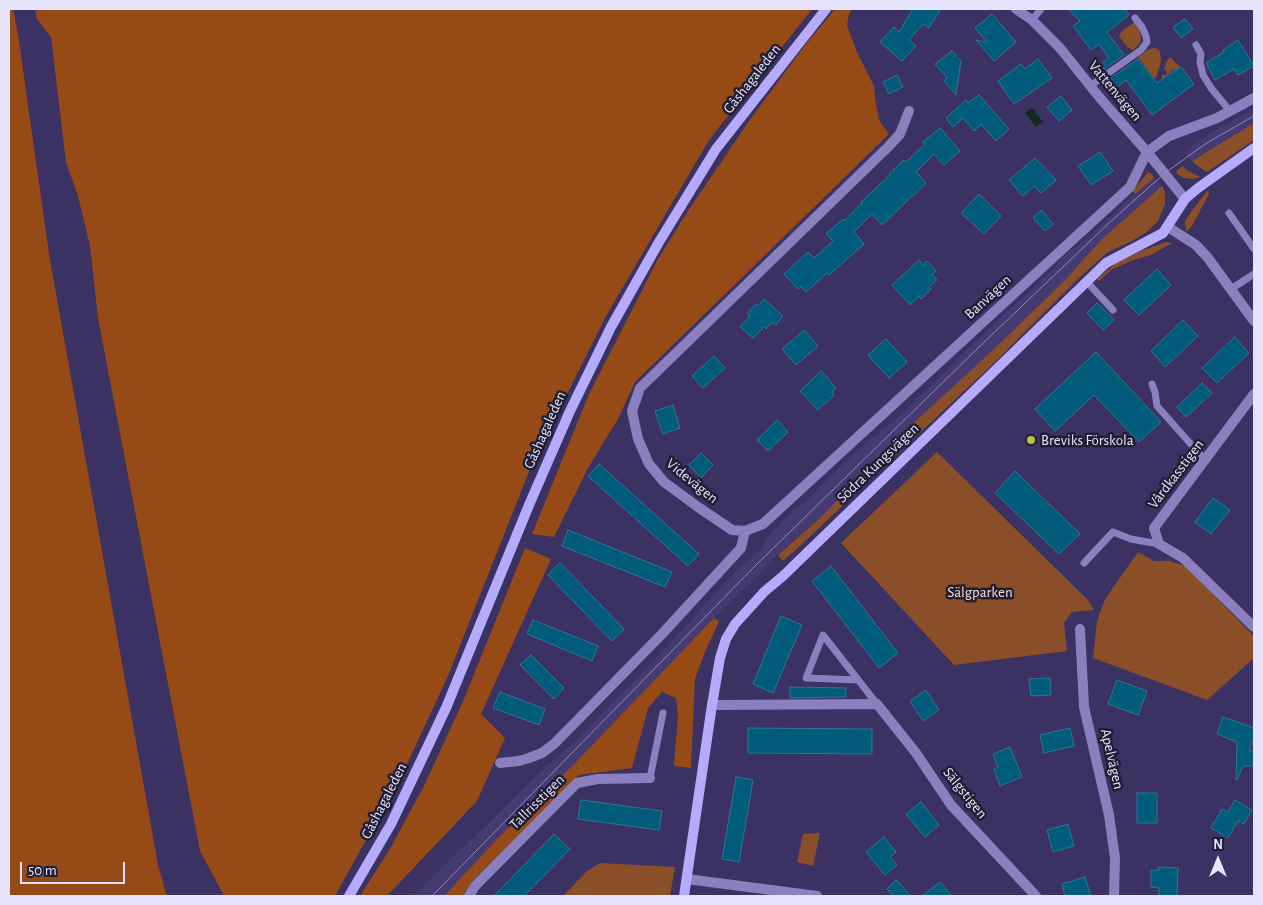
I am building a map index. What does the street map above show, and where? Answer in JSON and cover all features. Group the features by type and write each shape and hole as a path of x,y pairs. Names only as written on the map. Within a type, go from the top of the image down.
{"main road":[{"name":"Gåshagaleden","path":"348,896 391,824 446,708 529,505 570,411 611,327 659,242 716,149 826,9"},
{"name":"Södra Kungsvägen","path":"684,896 720,658 726,639 735,624 749,606 783,576 1106,263 1156,238 1168,227 1185,199 1254,148"}],"street":[{"name":"Vattenvägen","path":"1016,9 1032,20 1060,48 1185,199"},
{"name":"Banvägen","path":"745,530 763,524 1130,187 1147,152 1169,136 1217,118 1254,98"},
{"name":"Videvägen","path":"745,530 732,530 698,507 664,482 649,464 638,439 632,411 640,388 888,147 900,134 909,111"},
{"path":"1168,227 1196,245 1208,258 1254,321"},
{"name":"Vårdkasstigen","path":"1159,544 1154,528 1254,394"},
{"path":"500,763 529,758 542,753 554,744 662,634 736,554 741,548 745,530"},
{"path":"1159,544 1183,558 1254,627"},
{"name":"Apelvägen","path":"1080,629 1084,706 1109,815 1115,858 1114,896"},
{"path":"712,705 877,704"},
{"name":"Sälgstigen","path":"877,704 916,753 952,805 1036,896"},
{"name":"Tallrisstigen","path":"469,896 475,886 577,783 598,779 650,778"},
{"path":"687,879 817,896"}],"lane":[{"path":"1032,20 1041,9"},
{"path":"1090,86 1141,50 1146,42 1146,36 1142,27 1134,18"},
{"path":"1196,45 1201,54 1200,62 1203,74 1211,88 1230,111"},
{"path":"1229,214 1254,249"},
{"path":"1231,289 1254,274"},
{"path":"1087,282 1113,310"},
{"path":"1152,384 1157,406 1205,460"},
{"path":"1084,563 1113,532 1131,539 1159,544"},
{"name":"Sälgstigen","path":"858,680 806,678 823,635 877,704"},
{"path":"650,778 662,713"}],"shaded area":[{"path":"9,9 13,9 18,34 49,254 158,865 167,896 9,896"},
{"path":"35,9 812,9 709,140 606,316 532,464 448,676 402,775 335,896 224,896 200,851 98,318 90,246 78,196 66,162 51,37 37,19"},
{"path":"835,9 852,9 847,25 856,50 874,86 880,122 889,134 635,382 618,419 588,468 554,537 532,534 589,394 658,259 749,121 806,44"},
{"path":"1032,108 1043,122 1036,127 1025,113"},
{"path":"1254,109 1254,123 1192,161 1185,152 1222,126"},
{"path":"1154,178 1162,186 1102,239 1064,281 908,428 821,517 783,549 575,763 498,838 444,896 413,896 630,686 741,566 761,550 767,537 788,515 807,500 853,454 894,420 939,378 1050,272 1064,256 1086,239"},
{"path":"525,548 551,559 481,714 505,738 477,801 387,896 360,896 391,847 424,786 464,699"},
{"path":"714,618 719,621 695,679 691,768 674,766 678,715 676,698 662,692 648,708 632,768 579,775 472,881 463,896 444,896 498,838 575,763"}],"green space":[{"path":"1134,22 1140,31 1141,37 1140,43 1133,50 1127,47 1119,36 1121,32"},
{"path":"1154,48 1160,52 1161,61 1156,78 1153,77 1138,57 1149,49"},
{"path":"1170,57 1180,67 1176,70 1174,69 1162,79 1162,75 1166,75 1167,71 1164,70 1166,62"},
{"path":"1254,123 1254,140 1207,172 1192,161"},
{"path":"1183,166 1186,170 1200,177 1194,179 1184,178 1177,174 1177,170"},
{"path":"1148,172 1154,178 1135,194 1133,191"},
{"path":"1162,186 1165,192 1165,204 1158,221 1148,231 1108,252 1080,277 995,362 783,561 778,555 821,517 908,428 1064,281 1102,239"},
{"path":"1208,190 1209,194 1192,226 1186,232 1185,221"},
{"path":"1166,242 1172,243 1151,255 1133,260 1111,270 1099,281 1097,279 1116,263"},
{"name":"Sälgparken","path":"937,452 1089,601 1094,610 1072,612 1064,623 1067,651 954,665 841,543"},
{"path":"1138,552 1154,561 1170,561 1185,566 1254,636 1254,658 1207,700 1093,658 1097,621 1105,599"},
{"path":"820,833 813,866 797,862 803,834"},
{"path":"600,863 675,867 670,896 563,896 587,871"}],"building":[{"path":"913,9 941,9 929,28 923,24 909,40 916,46 902,61 880,42 894,27 899,32"},
{"path":"1068,9 1124,9 1129,15 1107,32 1124,55 1104,69 1101,64 1109,58 1099,44 1091,50 1073,26 1080,21"},
{"path":"992,14 1016,42 994,61 976,40 987,42 975,28"},
{"path":"1185,19 1193,29 1181,38 1173,27"},
{"path":"1238,40 1254,66 1238,75 1234,69 1215,80 1206,63 1224,52 1223,50"},
{"path":"952,51 961,61 956,95 944,81 947,78 935,64"},
{"path":"1038,59 1052,78 1014,104 998,81 1021,64 1025,69"},
{"path":"1138,59 1157,83 1181,67 1194,84 1152,115 1126,80 1117,87 1111,78"},
{"path":"897,75 903,87 889,94 883,82"},
{"path":"979,95 1009,129 996,141 981,124 974,131 963,118 953,127 946,118 966,100 968,103"},
{"path":"1061,96 1072,110 1059,121 1047,107"},
{"path":"940,128 960,151 944,165 934,154 916,172 926,183 882,225 872,214 854,232 864,244 829,275 827,273 806,292 801,287 798,289 784,274 808,252 814,258 833,241 826,234 843,219 844,221 889,174 904,160 906,162 925,144 923,142"},
{"path":"1100,152 1113,171 1091,185 1078,166"},
{"path":"1035,158 1056,180 1041,193 1034,186 1023,196 1009,180"},
{"path":"979,194 1001,216 984,234 961,213"},
{"path":"1042,210 1053,224 1045,231 1033,218"},
{"path":"919,260 923,265 927,261 936,271 932,275 937,280 929,287 931,289 921,299 919,296 910,305 892,285"},
{"path":"1157,269 1171,285 1139,315 1124,300"},
{"path":"764,299 783,316 776,325 772,322 753,338 740,327 750,316 747,314 756,304 758,306"},
{"path":"1097,303 1114,320 1103,330 1087,313"},
{"path":"1183,320 1198,336 1165,367 1151,351"},
{"path":"804,330 818,346 796,365 782,349"},
{"path":"1235,337 1249,353 1217,383 1202,368"},
{"path":"886,339 907,362 889,378 868,355"},
{"path":"1096,352 1161,422 1139,442 1094,395 1055,431 1035,409"},
{"path":"714,356 725,368 703,388 692,376"},
{"path":"821,371 836,388 832,392 834,395 818,410 800,391"},
{"path":"1202,383 1212,393 1186,417 1177,407"},
{"path":"673,405 680,428 663,434 655,411"},
{"path":"777,420 788,432 768,451 757,440"},
{"path":"701,453 713,465 701,478 689,465"},
{"path":"599,464 699,554 688,566 588,476"},
{"path":"1015,471 1080,534 1059,554 995,493"},
{"path":"1213,498 1230,510 1211,534 1195,522"},
{"path":"568,530 672,572 665,587 562,546"},
{"path":"560,563 624,629 612,641 548,575"},
{"path":"831,566 898,653 879,668 812,581"},
{"path":"781,616 802,625 773,693 753,684"},
{"path":"533,620 598,646 592,661 527,634"},
{"path":"531,655 564,688 554,699 520,665"},
{"path":"1050,678 1051,695 1031,696 1029,679"},
{"path":"1117,680 1147,691 1138,715 1108,704"},
{"path":"790,687 846,688 846,697 790,698"},
{"path":"926,690 939,710 923,721 910,701"},
{"path":"500,692 545,709 539,725 493,708"},
{"path":"1223,717 1254,728 1254,737 1249,751 1254,751 1254,766 1243,766 1237,780 1237,742 1217,734"},
{"path":"748,728 872,729 872,754 748,753"},
{"path":"1070,728 1074,746 1044,753 1040,735"},
{"path":"1010,747 1022,777 1000,786 994,769 998,767 993,754"},
{"path":"736,777 753,780 739,862 722,859"},
{"path":"1137,793 1157,793 1157,823 1137,823"},
{"path":"581,800 662,811 659,830 578,819"},
{"path":"1235,800 1252,810 1244,824 1238,821 1228,838 1211,828 1222,809 1228,812"},
{"path":"921,802 939,825 925,837 906,814"},
{"path":"1068,824 1074,846 1053,852 1047,830"},
{"path":"554,834 570,849 524,896 494,896"},
{"path":"884,837 896,852 890,857 897,865 885,875 866,852"},
{"path":"1159,867 1178,868 1177,896 1159,896 1159,888 1151,887 1151,870 1159,870"},
{"path":"1085,877 1091,896 1065,896 1062,884"},
{"path":"896,880 911,896 894,896 887,889"},
{"path":"940,882 952,896 922,896"}],"tram line":[{"path":"432,896 756,565 1109,223 1165,173 1205,144 1254,116"}],"place":[{"name":"Breviks Förskola","path":"1031,440"}]}
